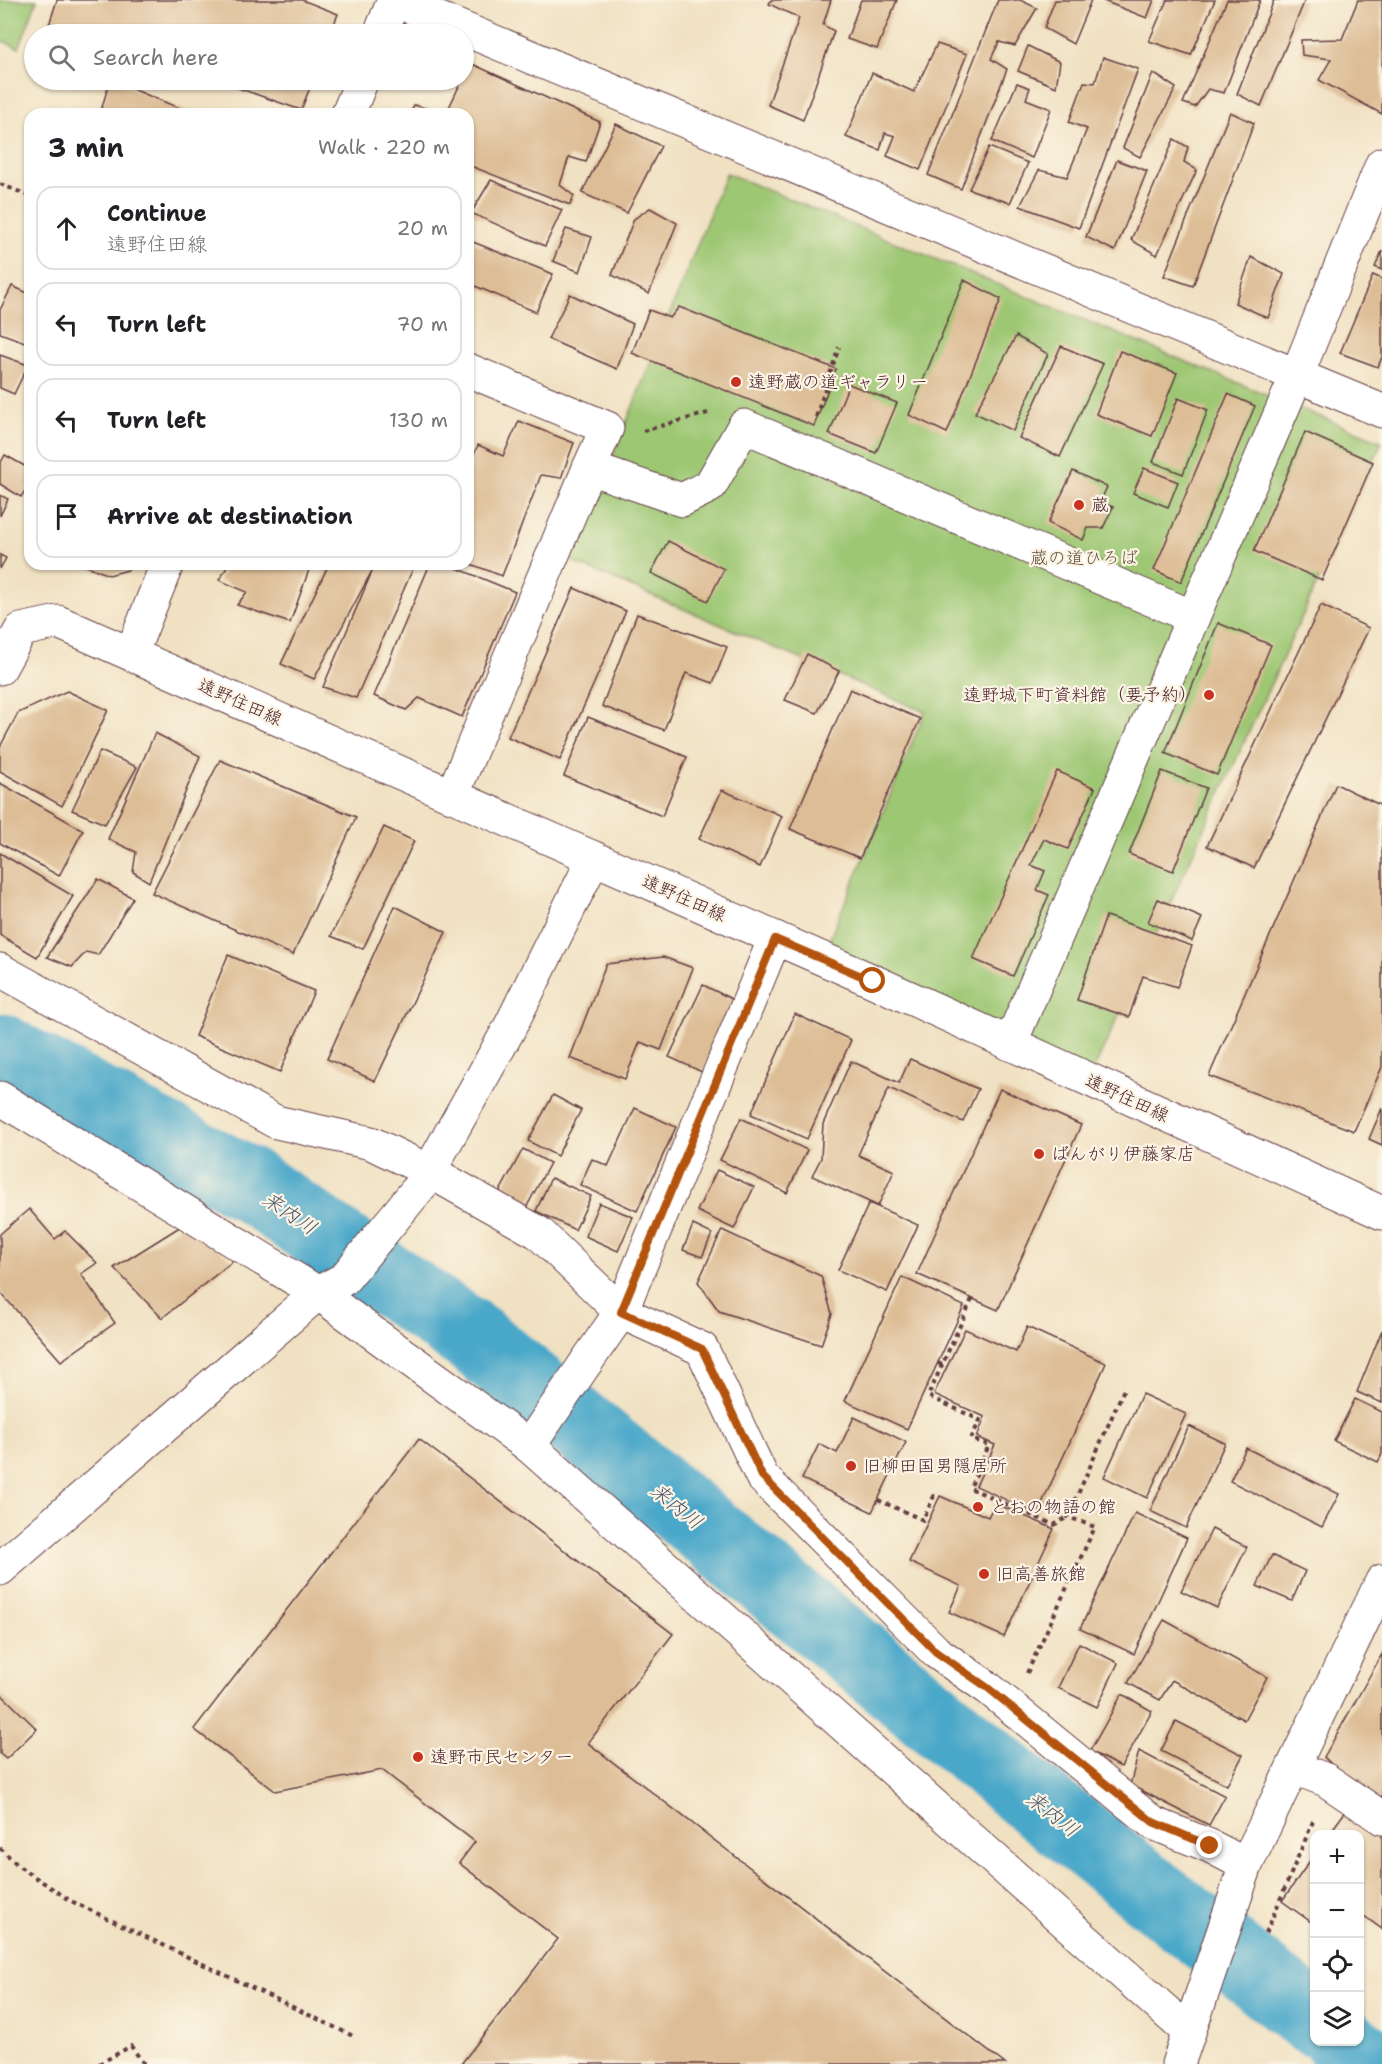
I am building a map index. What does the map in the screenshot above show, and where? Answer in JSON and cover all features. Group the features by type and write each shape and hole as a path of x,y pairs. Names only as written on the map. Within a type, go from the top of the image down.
{"street":[{"path":"384,24 394,0 452,24"},
{"path":"474,33 1382,411"},
{"path":"350,108 358,90"},
{"path":"1010,1044 1297,375 1382,164"},
{"path":"452,796 607,428 474,373"},
{"path":"589,468 682,500 710,486 744,426 1193,617"},
{"path":"132,652 165,570"},
{"name":"遠野住田線","path":"0,668 21,630 58,622 132,652 594,858 1382,1213"},
{"path":"0,1569 331,1286 425,1178 508,1031 594,858"},
{"path":"529,1446 621,1312 775,939"},
{"path":"0,970 276,1122 371,1143 425,1178 539,1233 621,1312 702,1349 762,1476 936,1652 988,1688 1153,1822 1246,1865"},
{"path":"0,1098 331,1286 529,1446 1190,2031"},
{"path":"1178,2064 1246,1865 1295,1768 1382,1581"},
{"path":"1295,1768 1326,1780 1382,1818"}],"path":[{"path":"0,184 24,194"},
{"path":"804,451 839,347"},
{"path":"607,428 645,431 712,412 744,426"},
{"path":"972,1299 928,1396 980,1420 971,1438 989,1445 970,1488 1054,1525 1068,1516 1124,1389"},
{"path":"878,1500 923,1520 934,1496 939,1499"},
{"path":"1026,1674 1095,1527 1068,1516"},
{"path":"0,1848 20,1867 71,1901 353,2036"},
{"path":"99,2064 131,2046 144,2064"}],"green space":[{"path":"0,0 37,0 28,24 24,24 24,35 19,48 0,40"},
{"name":"蔵の道ひろば","path":"726,173 1382,442 1089,1080 822,957 925,712 571,561"}],"building":[{"path":"57,0 302,0 338,14 334,24 49,24"},
{"path":"771,0 831,0 823,25 834,31 803,120 768,105 799,18 769,4"},
{"path":"861,0 897,0 877,49 847,39"},
{"path":"998,0 1020,0 1037,8 1015,46 999,42 991,59 1007,69 961,189 928,175"},
{"path":"1055,0 1091,0 1073,44 1044,28"},
{"path":"1101,0 1154,0 1147,18"},
{"path":"1167,0 1215,0 1191,55 1149,41"},
{"path":"1227,0 1260,0 1224,93 1208,89 1195,107 1183,103"},
{"path":"1274,0 1305,0 1261,106 1237,94"},
{"path":"1358,0 1382,0 1382,114 1319,80 1331,59 1302,55 1301,40 1342,39"},
{"path":"937,44 967,54 920,170 887,156 895,136 885,133 880,150 846,137 872,73 914,92"},
{"path":"1028,46 1060,62 1056,87 1018,71"},
{"path":"1103,57 1138,69 1079,228 1020,206 1039,170 1067,177 1087,129 1069,122 1084,82 1095,83"},
{"path":"474,65 600,122 586,162 569,157 560,185 574,196 570,205 474,167 474,108 449,108 457,90 474,90"},
{"path":"1153,73 1176,88 1140,157 1123,148"},
{"path":"1017,83 1030,88 1026,99 1051,109 1032,158 992,141"},
{"path":"107,90 135,90 179,108 102,108"},
{"path":"244,90 309,90 302,108 295,108"},
{"path":"1230,112 1254,123 1193,286 1164,276"},
{"path":"616,124 661,146 627,213 582,193"},
{"path":"1174,139 1188,147 1184,162 1197,170 1157,255 1131,240"},
{"path":"989,147 1028,163 1010,203 969,189"},
{"path":"1117,160 1147,171 1115,251 1086,237"},
{"path":"491,180 562,210 545,246 474,214 474,208"},
{"path":"650,208 677,223 649,294 612,275 634,219"},
{"path":"566,229 592,237 580,272 553,261"},
{"path":"474,242 553,274 536,312 474,286"},
{"path":"1382,251 1382,270 1375,267"},
{"path":"1251,257 1284,274 1268,318 1235,303"},
{"path":"1373,275 1382,279 1382,357 1378,367 1340,353"},
{"path":"964,280 1001,299 947,433 909,415"},
{"path":"12,286 24,291 24,342 0,333 0,310"},
{"path":"570,294 633,324 617,369 548,339"},
{"path":"679,307 836,369 814,426 632,353 649,310 670,318"},
{"path":"1016,336 1048,354 1013,431 975,413"},
{"path":"1061,346 1103,364 1060,457 1019,438"},
{"path":"1120,351 1177,373 1152,436 1096,414"},
{"path":"0,355 24,364 24,373 14,394 0,388"},
{"path":"849,384 897,403 876,453 829,434"},
{"path":"1228,394 1255,406 1181,582 1154,570"},
{"path":"1178,398 1208,410 1183,474 1153,462"},
{"path":"519,421 574,443 561,478 541,475 502,576 474,565 474,454 478,445 503,456"},
{"path":"1305,432 1373,462 1322,580 1254,551"},
{"path":"5,455 24,466 24,492 21,497 0,484 0,464"},
{"path":"1144,468 1178,482 1168,507 1133,493"},
{"path":"1073,471 1107,487 1100,502 1113,507 1103,528 1088,528 1083,540 1048,523"},
{"path":"0,495 8,499 0,516"},
{"path":"668,541 724,569 708,601 651,573"},
{"path":"0,555 6,558 0,569"},
{"path":"97,570 128,570 109,575"},
{"path":"225,570 309,570 290,623 237,605 247,592 219,580"},
{"path":"326,570 372,570 314,679 281,664"},
{"path":"373,570 412,570 356,698 323,687"},
{"path":"427,570 462,570 515,592 462,717 419,698 406,710 374,696"},
{"path":"574,588 626,611 560,760 508,737"},
{"path":"1321,605 1369,628 1254,868 1207,846"},
{"path":"637,614 727,647 713,683 686,673 664,730 602,706"},
{"path":"1218,623 1271,645 1217,775 1165,753"},
{"path":"807,654 839,671 817,713 785,700"},
{"path":"850,689 920,719 860,858 790,829"},
{"path":"67,691 108,710 62,806 0,771 0,747 18,713"},
{"path":"588,717 687,757 662,816 564,776"},
{"path":"155,733 200,756 149,882 133,872 136,852 108,839"},
{"path":"100,751 137,767 105,824 72,810"},
{"path":"220,760 356,817 293,955 152,893"},
{"path":"1057,771 1095,788 1068,849 1044,839 1031,865 1045,871 1037,890 1049,895 1013,976 973,959"},
{"path":"1162,771 1206,788 1173,871 1129,854"},
{"path":"0,783 83,830 59,876 0,843"},
{"path":"1336,784 1382,806 1382,1067 1354,1131 1209,1076"},
{"path":"722,790 782,816 760,867 699,839"},
{"path":"384,827 414,841 363,949 331,936"},
{"path":"0,853 73,896 37,957 0,935"},
{"path":"98,879 133,898 98,955 86,952 72,967 47,957"},
{"path":"1158,899 1202,918 1192,941 1148,922"},
{"path":"395,906 446,932 375,1081 327,1059"},
{"path":"1106,916 1192,946 1177,987 1143,976 1129,1017 1077,1000"},
{"path":"228,955 314,991 280,1072 195,1036"},
{"path":"663,957 693,968 661,1050 640,1042 625,1079 570,1058 606,964"},
{"path":"703,985 736,1001 702,1072 669,1057"},
{"path":"795,1014 851,1040 807,1139 751,1114"},
{"path":"910,1059 978,1089 963,1122 889,1088 858,1155 894,1171 878,1206 812,1176 821,1158 823,1124 851,1061 899,1083"},
{"path":"1000,1089 1081,1125 998,1310 917,1274"},
{"path":"553,1095 581,1110 557,1156 528,1141"},
{"path":"635,1108 676,1127 637,1211 580,1185 592,1159 608,1166"},
{"path":"1382,1108 1382,1145 1369,1139"},
{"path":"741,1118 807,1150 787,1193 720,1160"},
{"path":"523,1149 550,1163 526,1208 499,1193"},
{"path":"717,1170 754,1187 734,1229 697,1211"},
{"path":"551,1178 591,1196 575,1230 536,1211"},
{"path":"599,1203 633,1217 618,1251 585,1236"},
{"path":"869,1203 918,1225 887,1292 838,1270"},
{"path":"29,1209 55,1239 65,1231 97,1263 81,1274 115,1323 61,1361 0,1292 0,1234"},
{"path":"186,1223 233,1261 162,1318 114,1268"},
{"path":"693,1225 712,1234 702,1257 683,1250"},
{"path":"722,1230 821,1276 832,1314 821,1345 719,1311 698,1282"},
{"path":"902,1277 964,1306 907,1429 845,1401"},
{"path":"1027,1327 1106,1363 1037,1514 976,1486 995,1445 977,1437 985,1417 934,1394 965,1329 1016,1352"},
{"path":"1382,1330 1382,1403 1357,1392"},
{"path":"1142,1394 1186,1414 1147,1498 1104,1477"},
{"path":"1355,1399 1382,1412 1382,1454 1378,1462 1334,1441"},
{"name":"旧柳田国男隠居所","path":"854,1417 906,1442 872,1512 802,1479 819,1444 837,1453"},
{"path":"1189,1426 1225,1443 1186,1528 1150,1511"},
{"name":"遠野市民センター","path":"419,1439 673,1634 588,1743 1005,2064 461,2064 558,1939 459,1863 475,1842 382,1770 275,1791 194,1729"},
{"path":"1246,1448 1339,1494 1322,1527 1230,1481"},
{"name":"旧高善旅館","path":"940,1496 988,1517 995,1503 1054,1529 1004,1637 949,1612 961,1586 909,1562"},
{"path":"1135,1513 1187,1538 1134,1654 1080,1629"},
{"path":"1212,1529 1247,1547 1217,1608 1181,1591"},
{"path":"1272,1555 1305,1571 1292,1601 1257,1586"},
{"path":"1164,1620 1267,1677 1244,1720 1172,1680 1160,1700 1128,1683"},
{"path":"1079,1643 1118,1663 1097,1707 1058,1688"},
{"path":"1382,1654 1382,1813 1324,1757"},
{"path":"0,1693 37,1729 6,1759 0,1754"},
{"path":"1122,1694 1152,1711 1121,1767 1090,1751"},
{"path":"1176,1721 1243,1755 1227,1785 1161,1751"},
{"path":"1139,1751 1225,1796 1209,1825 1130,1785"},
{"path":"1348,1808 1382,1833 1382,1929 1364,1916 1364,1830 1332,1830"},
{"path":"1310,1861 1310,1921 1282,1901"}],"waterway":[{"name":"来内川","path":"0,1050 253,1187 476,1340 1032,1798 1310,2017"},
{"name":"来内川","path":"1346,2046 1370,2064"}],"place":[{"name":"遠野蔵の道ギャラリー","path":"736,382"},
{"name":"蔵","path":"1079,505"},
{"name":"遠野城下町資料館（要予約）","path":"1209,695"},
{"name":"ばんがり伊藤家店","path":"1039,1154"},
{"name":"旧柳田国男隠居所","path":"851,1466"},
{"name":"とおの物語の館","path":"978,1507"},
{"name":"旧高善旅館","path":"984,1574"},
{"name":"遠野市民センター","path":"418,1757"}],"route":[{"path":"873,981 775,939 621,1312 702,1349 762,1476 936,1652 988,1688 1153,1822 1210,1846"}]}
